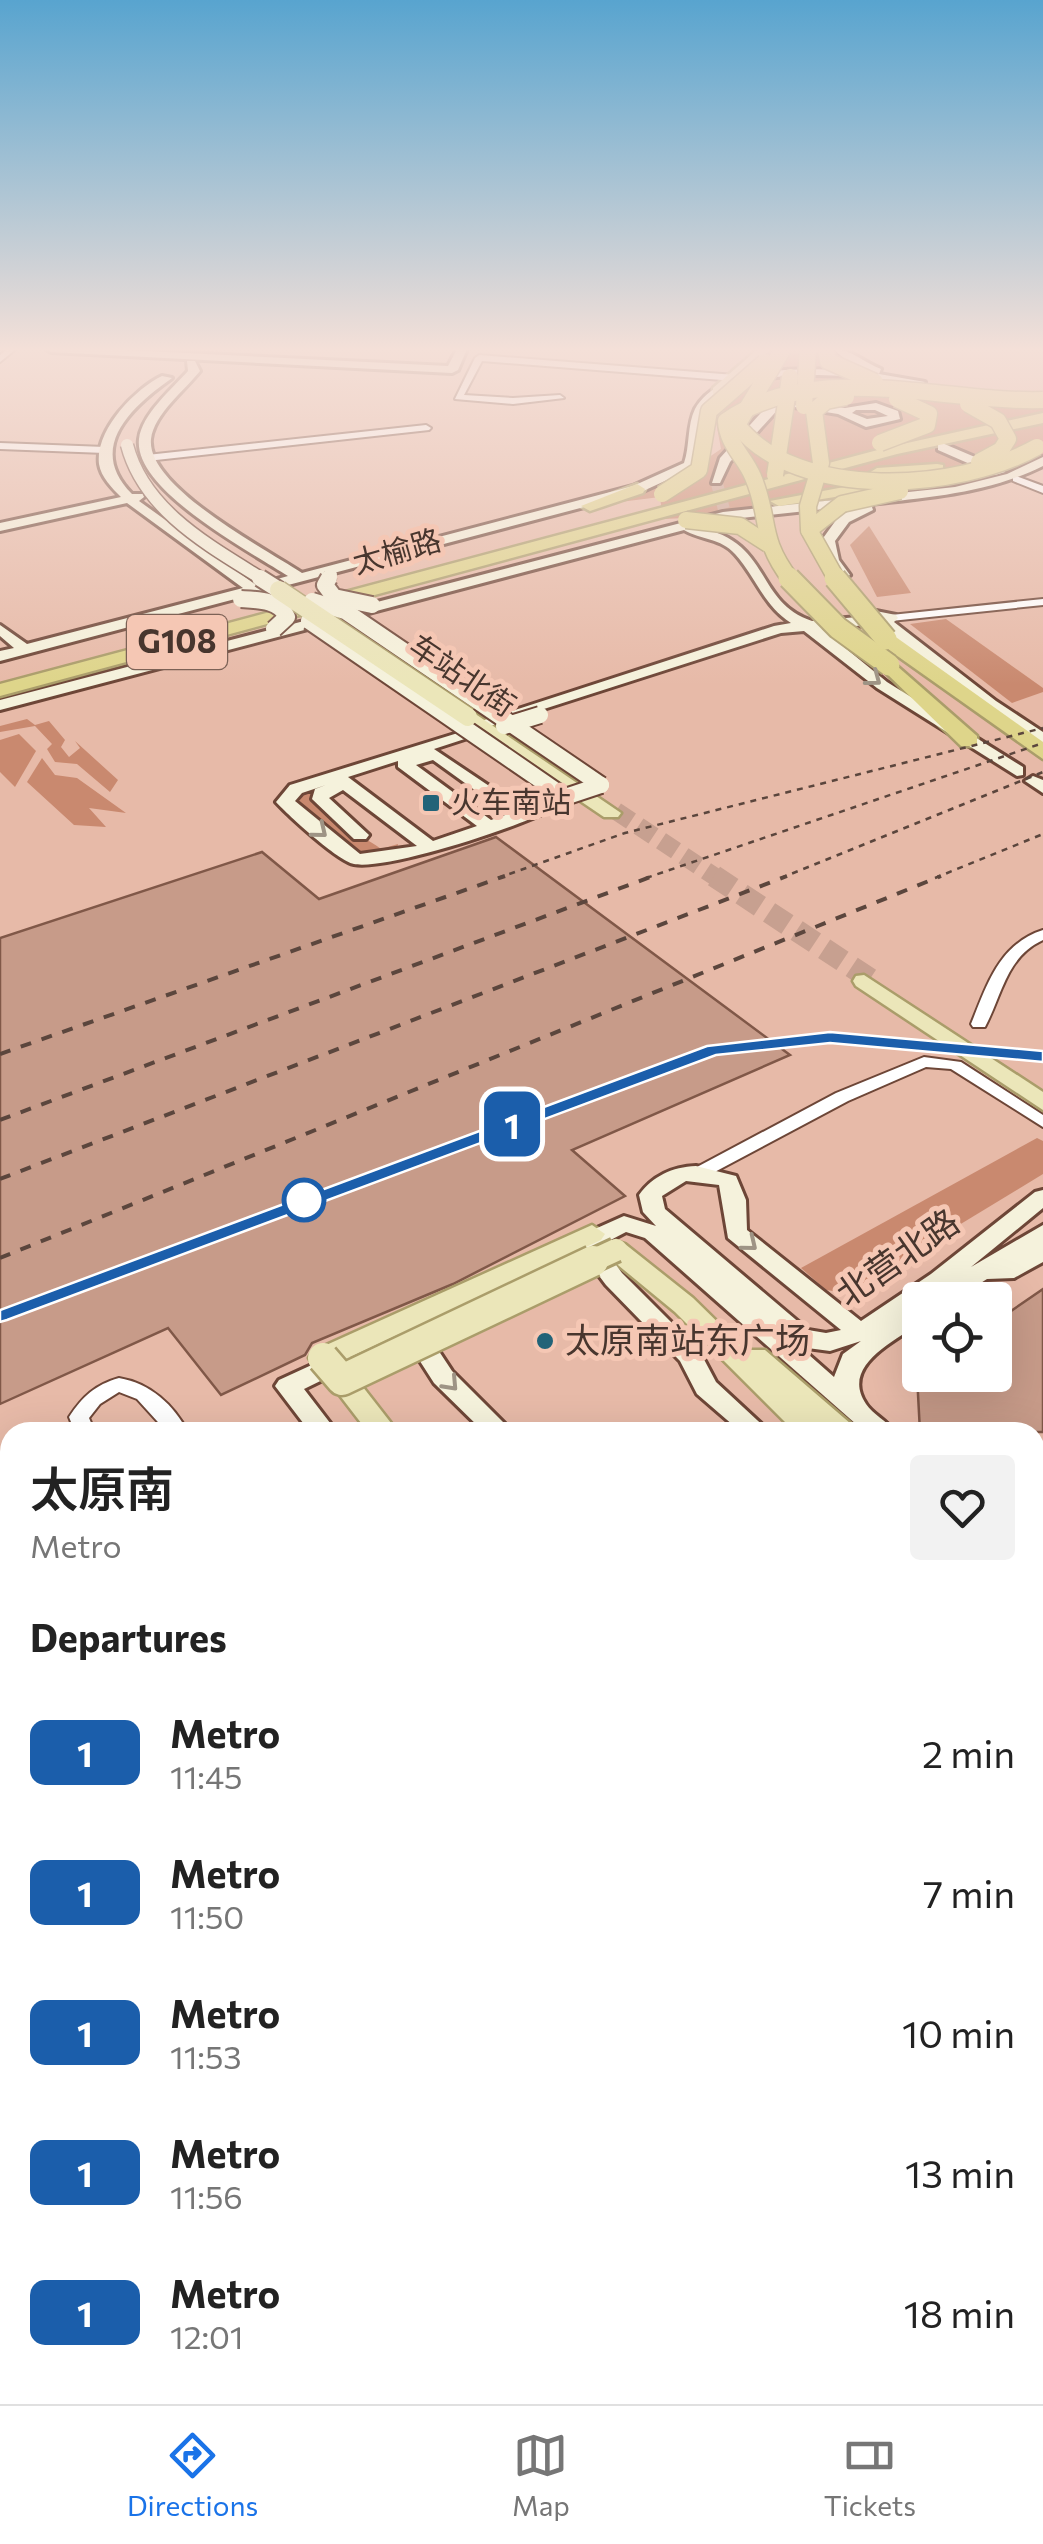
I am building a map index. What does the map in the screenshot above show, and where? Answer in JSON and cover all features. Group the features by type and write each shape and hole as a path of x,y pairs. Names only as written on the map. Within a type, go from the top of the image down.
{"highway":[{"path":"408,573 662,494 699,470 705,461"},
{"path":"743,461 757,485 768,544"},
{"path":"777,461 773,512 784,546 805,584 969,741"},
{"path":"791,461 826,472 920,480 971,475 1013,461"},
{"path":"795,461 794,512 814,570 861,622 886,626"},
{"name":"太榆路","path":"0,693 408,573 814,461"},
{"path":"820,461 808,506 809,530 829,570 886,626 1043,752"},
{"name":"太榆路","path":"0,672 863,461"},
{"path":"723,516 981,461"},
{"path":"809,530 842,504 994,475 1019,461"},
{"path":"784,480 970,466"},
{"path":"590,506 637,489"},
{"path":"408,573 680,524 740,526 768,544 791,578 858,648 889,665 1040,781"}],"main road":[{"path":"107,461 108,472 126,496 247,594 284,610 287,617 274,628"},
{"path":"133,461 135,472 152,498 289,584"},
{"path":"149,461 168,488 289,584"},
{"path":"0,658 637,489 689,465 690,461"},
{"path":"716,480 724,461"},
{"path":"974,461 1013,478"},
{"path":"0,705 84,676 274,628 320,612 372,605 462,583 638,532 723,516 892,500 1013,478 1029,461"},
{"path":"0,525 168,488"},
{"path":"892,500 844,519 828,540 832,560 886,626 1043,739"},
{"path":"0,658 78,642 247,594 332,576 590,506"},
{"path":"0,705 680,524 719,533 734,541 780,609 882,685 1017,771"},
{"path":"738,530 808,628"},
{"path":"332,576 325,585 334,597 372,605"},
{"name":"车站北街","path":"289,584 320,612 485,729 613,812"},
{"path":"320,612 485,729 561,799"},
{"path":"360,835 320,799 340,779 485,729 808,628 886,626"},
{"path":"485,729 600,785 376,862 356,860 285,802 296,789 404,764 485,729 792,639 808,628"},
{"path":"0,629 24,649"},
{"path":"434,754 519,814"},
{"path":"404,764 487,825"},
{"path":"340,779 428,846"},
{"path":"1043,1091 867,980 1043,1103"},
{"path":"847,1421 791,1341 654,1212 650,1195 663,1179 704,1170 728,1181 736,1232 859,1332"},
{"name":"北营北路","path":"791,1341 828,1343 859,1332 939,1280 1043,1197"},
{"path":"316,1422 288,1386 624,1224 653,1232 791,1341"},
{"name":"北营北路","path":"963,1282 1043,1233"},
{"path":"586,1242 614,1279 690,1356 706,1388 745,1422"},
{"path":"376,1422 342,1380 616,1250 684,1305 847,1421"},
{"path":"978,1272 1006,1272 1043,1252"},
{"path":"684,1305 802,1422"},
{"name":"北营北路","path":"847,1421 846,1379 852,1360 902,1324"},
{"path":"410,1327 443,1378 489,1422"},
{"path":"707,1351 780,1422"}],"street":[{"path":"1013,478 1043,490"},
{"path":"886,626 1043,602"},
{"path":"979,1024 1010,954 1043,934"},
{"path":"704,1170 842,1097 924,1062 955,1065 1043,1122"},
{"path":"81,1422 79,1417 90,1400 118,1387 136,1388 152,1395 171,1422"}],"shaded area":[{"path":"703,461 1038,461 1019,472 1005,468 870,493 820,512 663,519 660,497 612,503"},
{"path":"869,526 911,593 877,597 850,545"},
{"path":"946,619 1043,688 1043,692 1012,703 910,624"},
{"path":"27,719 35,725 49,721 65,740 61,747 69,757 80,748 75,741 118,780 110,792 77,764 55,762 47,749 52,744 35,726 0,732 0,726"},
{"path":"19,734 36,751 15,787 0,772 0,740"},
{"path":"42,758 55,775 77,778 126,813 89,808 106,827 74,825 27,782"},
{"path":"323,785 314,797 325,814 381,849 398,844 397,850 375,857 359,854 294,800 297,795"},
{"path":"1037,1138 1043,1141 1043,1174 847,1293 826,1290 801,1268"}],"building":[{"path":"496,837 790,1055 572,1150 625,1196 453,1284 312,1343 305,1355 221,1395 168,1328 0,1404 0,938 262,852 319,899"},
{"path":"1043,1289 1043,1422 919,1422 918,1392 1012,1392 1012,1310"}],"tunnel":[{"path":"716,480 725,513 739,531"},
{"path":"616,811 717,878"},
{"path":"714,876 870,979"}],"railway":[{"path":"498,878 625,833 1043,728"},
{"path":"646,878 1043,743"},
{"path":"781,878 1043,772"},
{"path":"935,878 1043,834"},
{"path":"0,1054 505,876"},
{"path":"0,1120 653,876"},
{"path":"0,1179 787,876"},
{"path":"0,1258 941,876"}],"metro line":[{"name":"1","path":"0,1315 714,1050 830,1038 1043,1056"}],"place":[{"name":"火车南站","path":"431,803"},
{"name":"太原南站东广场","path":"545,1341"}]}
